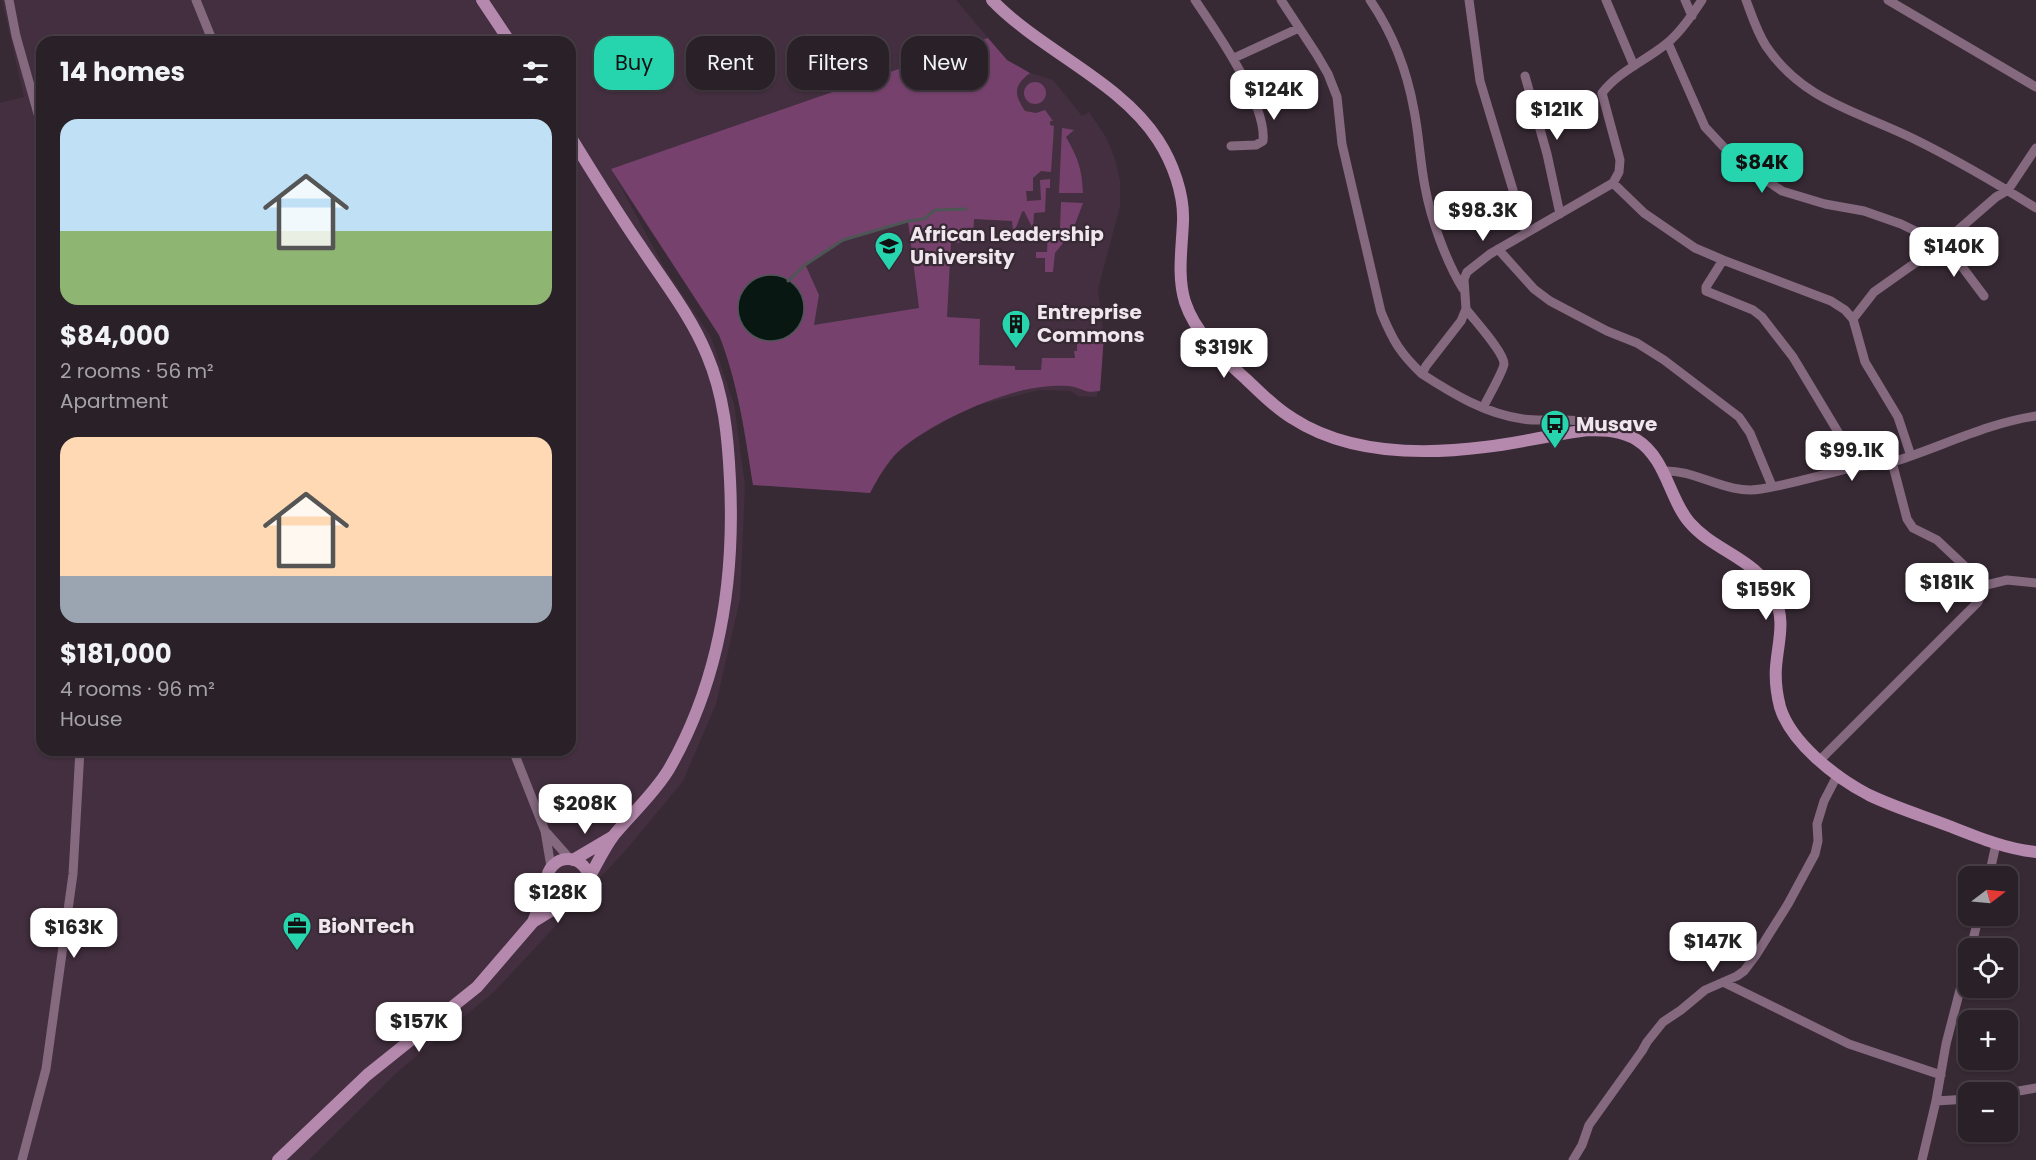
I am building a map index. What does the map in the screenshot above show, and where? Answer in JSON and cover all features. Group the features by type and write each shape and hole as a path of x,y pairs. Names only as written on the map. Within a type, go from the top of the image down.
{"main road":[{"path":"483,0 506,36"},
{"path":"992,0 1010,18 1108,89 1137,113 1158,139 1172,165 1179,192 1183,219 1180,255 1182,286 1192,317 1206,340 1229,364 1290,417 1314,431 1341,441 1367,448 1395,450 1485,447 1571,432 1605,430 1637,440 1663,471 1688,521 1709,540 1757,570 1772,591 1782,624 1776,667 1780,705 1790,728 1819,760 1868,794 1996,844 2036,852"},
{"path":"278,1160 367,1075 477,987 533,922 585,892 589,878 613,836 641,806 668,769 691,723 707,682 719,640 732,554 729,440 717,385 699,337 576,145"},
{"path":"572,860 613,836"},
{"path":"533,922 547,886 548,872 551,867 563,859 572,860 583,865 589,878"},
{"path":"547,886 554,896 567,901"}],"street":[{"path":"9,0 16,36 36,107"},
{"path":"196,0 211,36"},
{"path":"1195,0 1234,58 1256,106 1263,141 1256,145 1231,146"},
{"path":"1281,0 1328,74 1337,97 1342,144 1381,312 1403,356 1422,374 1457,396 1483,408 1527,420 1576,419 1592,423 1605,430"},
{"path":"1370,0 1385,22 1401,62 1414,108 1425,188 1452,270 1464,291"},
{"path":"1469,0 1480,81 1526,232"},
{"path":"1606,0 1634,66"},
{"path":"1685,0 1692,16"},
{"path":"1422,374 1461,321 1466,309 1464,279 1467,272 1498,249 1613,183 1619,172 1620,160 1602,93 1611,81 1668,43 1692,16 1702,0"},
{"path":"1746,0 1756,28 1767,47 1793,78 1830,103 1909,137 2008,190 2036,208"},
{"path":"1888,0 2036,87"},
{"path":"1234,58 1299,28"},
{"path":"1668,43 1705,127 1734,158 1782,191 1825,204 1864,211 1901,224 1942,244 1951,252 1984,296"},
{"path":"1525,76 1547,154 1560,213"},
{"path":"1853,319 1874,292 1942,244 1996,197 2008,190 2036,148"},
{"path":"1613,183 1644,213 1695,248 1831,301 1845,310 1853,319 1865,362 1898,417 1911,456"},
{"path":"1498,249 1534,290 1550,302 1607,331 1637,343 1679,371 1739,417 1750,433 1772,486"},
{"path":"1723,260 1706,287 1706,291 1753,310 1762,317 1793,357 1859,467"},
{"path":"1466,309 1496,348 1504,365 1483,408"},
{"path":"1663,471 1675,470 1726,487 1744,490 1761,489 1892,462 2011,420 2036,416"},
{"path":"1819,760 1978,602 1982,593 1980,584 1960,559 1937,540 1913,528 1907,519 1892,462"},
{"path":"1980,584 1982,586 2007,580 2036,583"},
{"path":"22,1160 46,1069 74,874 80,756"},
{"path":"515,756 545,831 551,867"},
{"path":"1573,1160 1582,1145 1589,1125 1663,1022 1682,1010 1705,990 1725,983 1744,971 1788,904 1815,854 1818,841 1817,824 1824,801 1838,774"},
{"path":"545,831 572,860"},
{"path":"1991,866 1996,844"},
{"path":"1725,983 1849,1044 1941,1075"},
{"path":"1922,1160 1958,998"},
{"path":"2018,1091 2036,1088"},
{"path":"1936,1101 1958,1100"}],"shaded area":[{"path":"2,0 956,0 987,36 901,36 901,90 988,90 988,38 1007,60 1024,71 1053,80 1082,116 1089,112 1106,137 1115,159 1120,181 1120,206 1098,289 1103,331 1097,397 1078,396 1070,391 1039,390 970,407 916,438 897,452 870,493 753,485 742,416 729,360 719,335 617,180 664,267 711,337 734,404 745,485 740,599 716,704 683,781 625,851 495,991 396,1073 309,1160 0,1160 0,103 24,97"},
{"name":"African Leadership University","path":"988,38 1007,60 1030,73 1018,86 1019,100 1025,111 1036,113 1045,110 1053,121 1050,121 1050,125 1054,126 1051,172 1041,171 1033,178 1033,191 1026,191 1027,201 1041,200 1040,180 1050,179 1050,188 1046,188 1045,212 1034,213 1033,229 1024,211 1015,230 1013,230 1012,221 974,219 973,242 951,243 947,317 980,319 979,365 1015,366 1015,370 1041,370 1042,358 1075,358 1077,332 1104,335 1100,391 1089,392 1066,386 1042,387 1007,395 967,410 912,440 899,451 887,465 870,493 753,485 736,390 719,335 611,169 838,90 889,90 889,72 901,68 901,90 988,90","holes":["908,221 919,308 814,325 819,295 805,264 843,240","786,279 801,295 779,340 756,337 742,324 739,306 748,285"]},
{"path":"1035,82 1043,85 1046,93 1043,101 1035,104 1027,101 1024,93 1027,85"},
{"path":"1062,128 1074,130 1066,137 1079,164 1083,193 1059,193"},
{"path":"1061,202 1083,203 1072,232 1055,253 1053,272 1045,272 1045,258 1036,258 1036,252 1047,252 1048,229 1060,228"},
{"path":"771,275 783,278 794,285 801,296 804,308 801,320 794,331 783,338 771,341 759,338 748,331 741,320 738,308 741,296 748,285 759,278"}],"waterway":[{"path":"788,281 805,265 843,240 908,221 924,219 935,210 966,209"}],"place":[{"name":"African Leadership University","path":"889,272"},
{"name":"Entreprise Commons","path":"1016,350"},
{"name":"Musave","path":"1555,450"},
{"name":"BioNTech","path":"297,952"}]}
